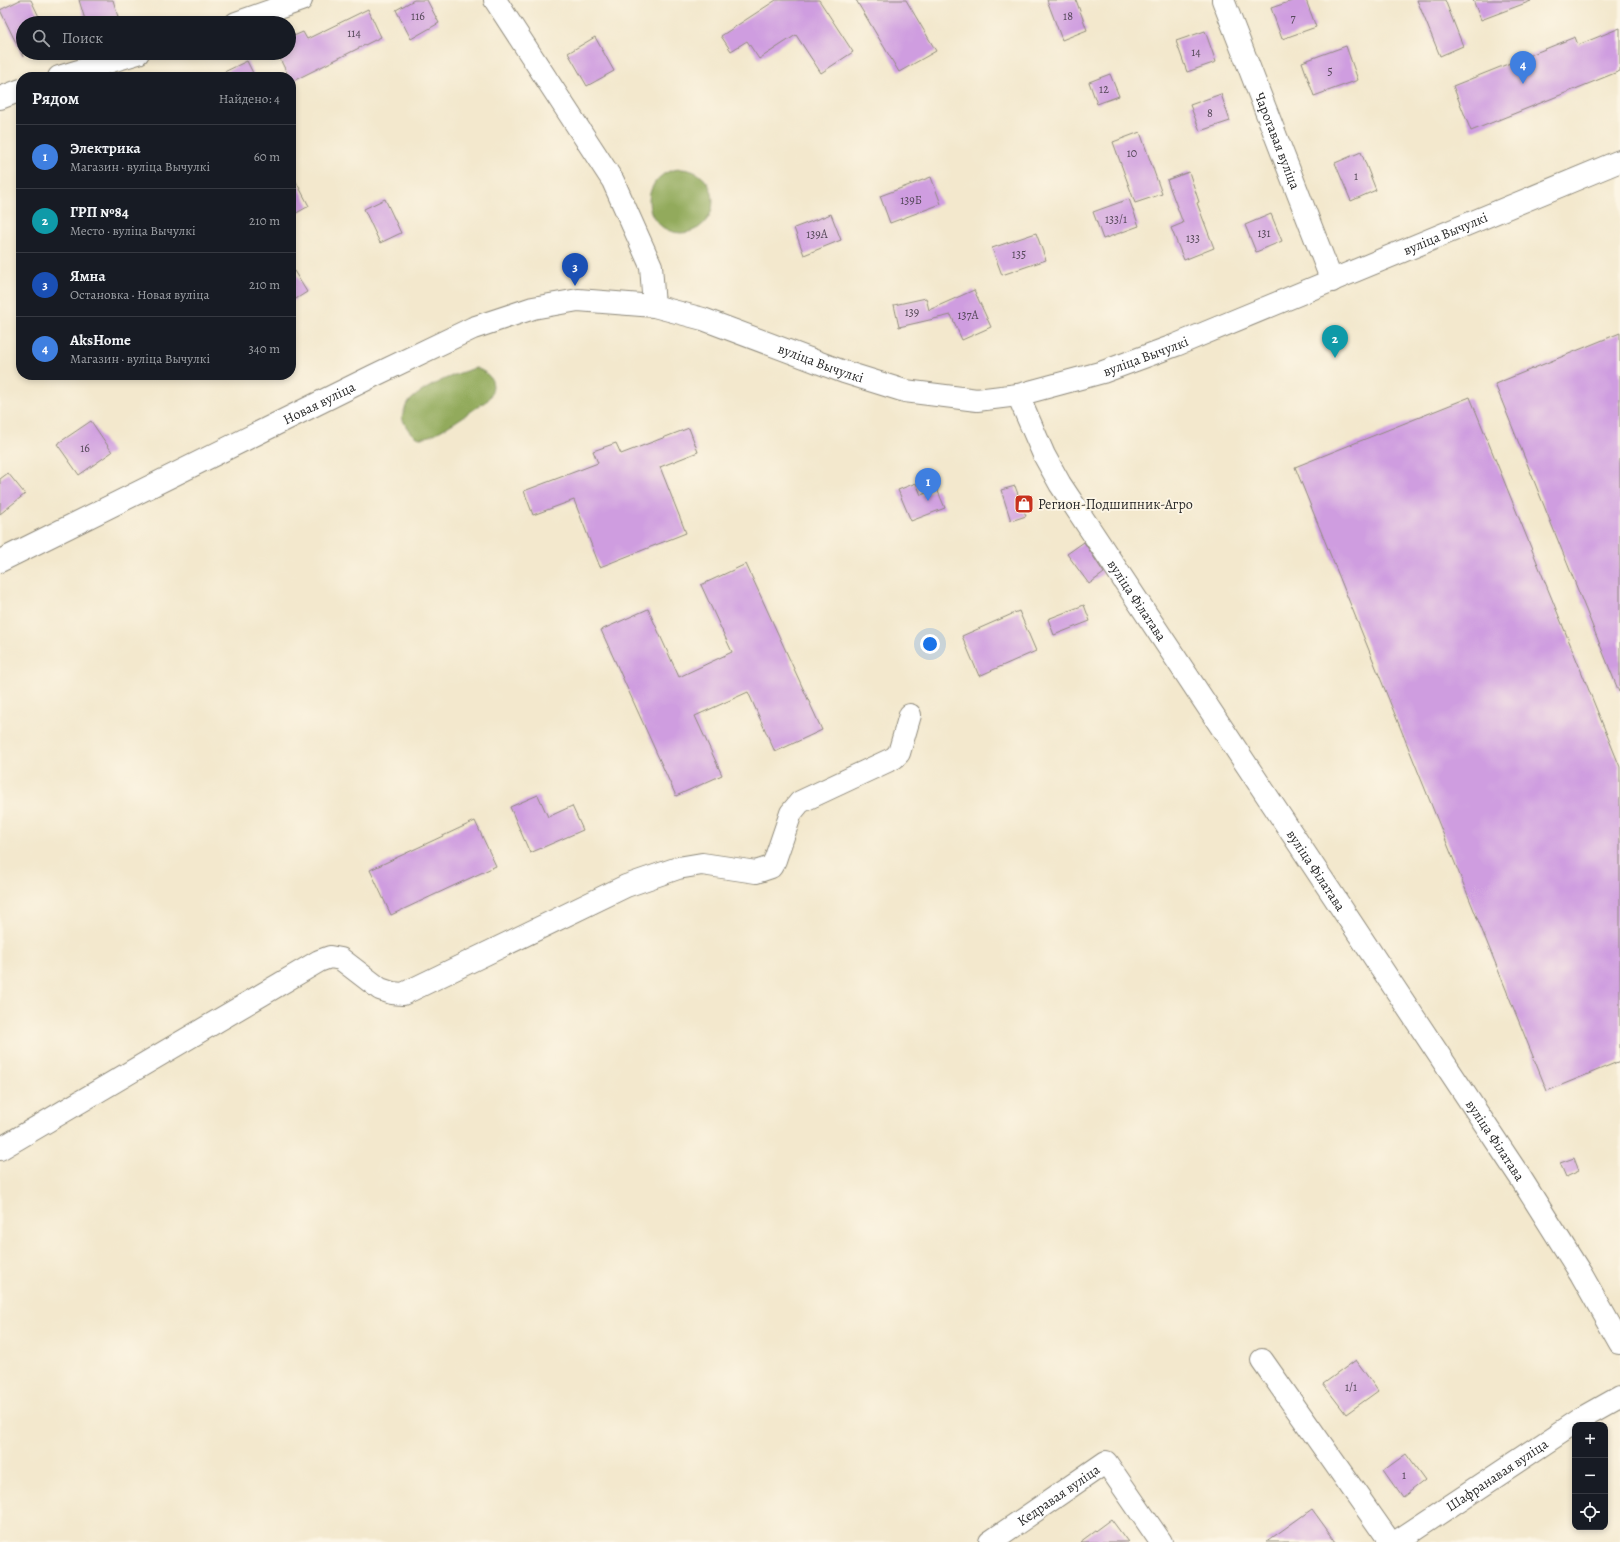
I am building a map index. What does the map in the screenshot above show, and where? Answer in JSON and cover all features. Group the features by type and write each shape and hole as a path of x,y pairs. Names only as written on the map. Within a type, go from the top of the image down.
{"street":[{"path":"256,16 301,0"},
{"path":"495,0 613,181 652,266 654,306"},
{"name":"Чаротавая вуліца","path":"1223,0 1332,281"},
{"path":"75,72 115,60"},
{"path":"0,98 16,92"},
{"name":"вуліца Вычулкі","path":"654,306 703,319 844,372 905,391 977,400 1018,395 1103,372 1169,348 1620,161"},
{"name":"Новая вуліца","path":"0,561 473,328 533,308 578,300 654,306"},
{"name":"вуліца Філатава","path":"1018,395 1044,454 1060,484 1520,1177 1581,1274 1620,1343"},
{"path":"0,1149 319,961 330,957 341,959 380,988 392,993 403,994 626,886 678,868 702,864 745,872 764,870 771,867 775,860 791,813 800,802 894,758 898,753 910,715"},
{"path":"1262,1360 1390,1542"},
{"name":"Шафранавая вуліца","path":"1396,1542 1581,1419 1620,1398"},
{"name":"Кедравая вуліца","path":"990,1542 1106,1462 1162,1542"}],"green space":[{"path":"681,169 693,171 704,178 711,189 713,201 711,213 704,224 693,231 681,233 669,231 658,224 651,213 649,201 651,189 658,178 669,171"},
{"path":"476,368 486,373 492,380 493,389 488,400 435,434 420,438 411,433 402,418 406,405 413,398 420,392 439,382 459,373"}],"building":[{"path":"20,0 31,0 39,16 16,16 16,43 0,10"},
{"path":"79,0 113,0 118,16 84,16"},
{"path":"414,0 427,0 439,23 411,39 396,10"},
{"path":"776,0 819,0 853,52 821,73 796,35 759,59 747,41 731,51 721,36"},
{"path":"856,0 906,0 936,51 899,72"},
{"path":"1047,0 1076,0 1087,30 1062,40"},
{"path":"1295,0 1306,0 1316,27 1282,39 1271,8"},
{"path":"1417,0 1445,0 1463,46 1440,56"},
{"path":"1473,0 1530,0 1531,1 1481,20"},
{"path":"368,9 381,37 296,80 296,72 286,72 280,60 296,60 296,35 303,32 307,39"},
{"path":"1620,28 1620,71 1471,131 1453,86 1575,37 1578,45"},
{"path":"1205,31 1216,62 1187,72 1176,41"},
{"path":"595,37 614,71 587,86 568,53"},
{"path":"1346,46 1358,80 1314,96 1302,62"},
{"path":"247,61 252,72 224,72"},
{"path":"1110,74 1119,96 1097,104 1089,82"},
{"path":"1221,94 1230,121 1200,131 1190,105"},
{"path":"1140,132 1162,194 1135,203 1113,142"},
{"path":"1361,152 1376,190 1351,201 1335,163"},
{"path":"1189,172 1199,202 1197,203 1214,248 1184,260 1171,228 1183,223 1167,180"},
{"path":"931,177 941,204 890,223 880,196"},
{"path":"296,181 309,206 296,213"},
{"path":"385,199 401,233 380,243 364,209"},
{"path":"1129,199 1139,226 1103,239 1093,212"},
{"path":"831,214 841,240 804,255 794,228"},
{"path":"1271,214 1282,241 1256,252 1245,225"},
{"path":"1036,233 1046,260 1002,275 992,248"},
{"path":"296,274 307,292 296,299"},
{"path":"974,290 991,327 962,340 951,315 899,327 894,305 926,298 929,310"},
{"path":"1620,333 1620,692 1619,692 1495,384"},
{"path":"1470,397 1620,767 1620,1061 1547,1091 1295,467"},
{"path":"91,421 112,452 79,475 57,444"},
{"path":"689,428 698,452 660,467 686,533 600,567 574,500 533,515 524,491 598,463 593,451 616,443 621,454"},
{"path":"8,473 25,494 0,514 0,479"},
{"path":"916,483 921,495 937,489 945,508 911,521 898,490"},
{"path":"1015,486 1026,516 1011,521 1001,490"},
{"path":"1084,542 1104,573 1089,584 1067,554"},
{"path":"746,564 822,730 775,752 748,692 695,716 722,775 676,796 601,630 648,609 679,677 732,652 701,585"},
{"path":"1084,605 1090,621 1054,635 1048,619"},
{"path":"1019,611 1036,651 979,676 962,636"},
{"path":"538,795 548,817 572,806 583,830 530,853 510,807"},
{"path":"475,821 496,866 391,915 370,870"},
{"path":"1574,1158 1579,1171 1566,1177 1560,1163"},
{"path":"1356,1360 1378,1391 1346,1414 1323,1384"},
{"path":"1406,1454 1425,1480 1403,1497 1384,1470"},
{"path":"1312,1509 1336,1542 1266,1542"},
{"path":"1111,1519 1128,1542 1080,1542"}],"place":[{"name":"AksHome","path":"1523,84"},
{"name":"Ямна","path":"575,286"},
{"name":"ГРП №84","path":"1335,358"},
{"name":"Электрика","path":"928,501"},
{"name":"Регион-Подшипник-Агро","path":"1024,504"}]}
